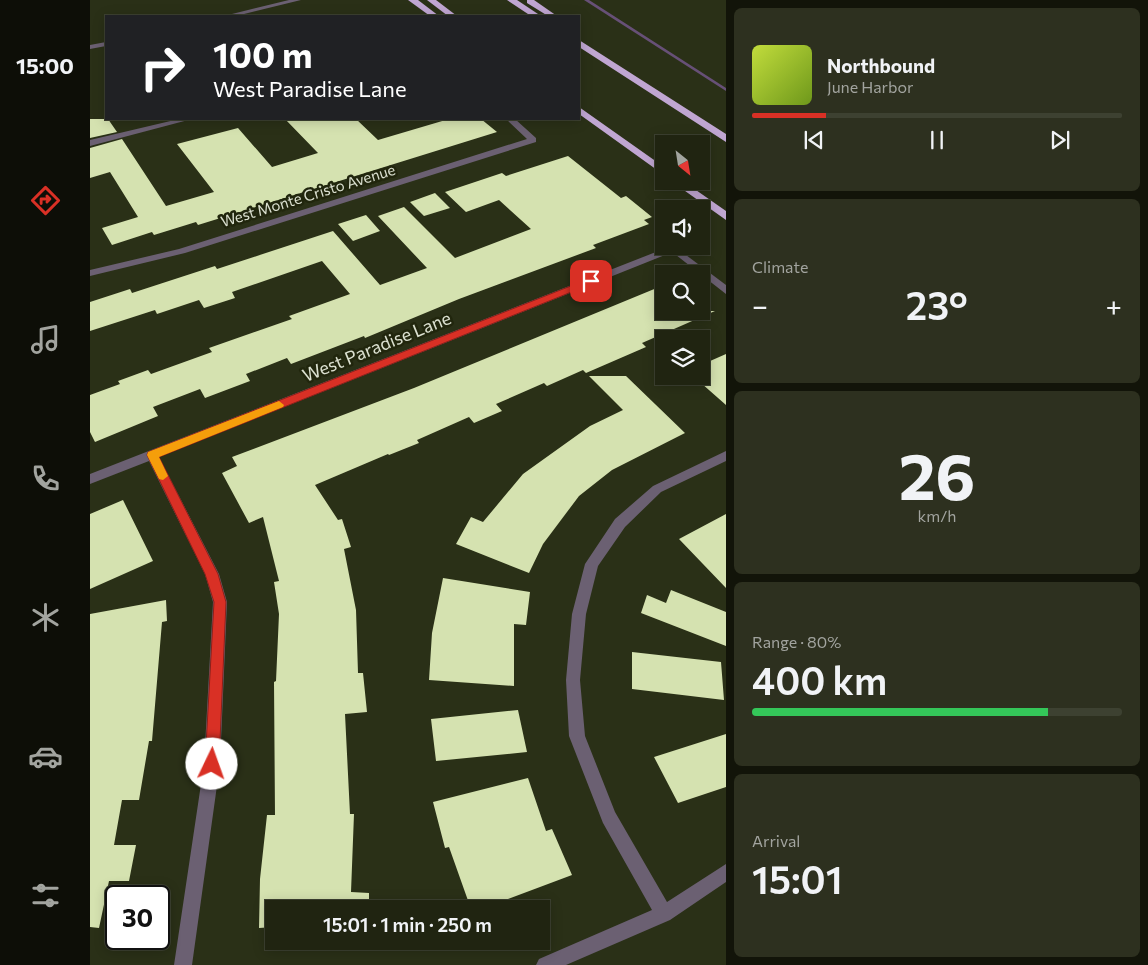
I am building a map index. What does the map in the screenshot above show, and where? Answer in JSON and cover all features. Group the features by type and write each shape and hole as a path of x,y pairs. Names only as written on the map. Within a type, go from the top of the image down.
{"highway":[{"path":"412,0 434,15"},
{"path":"431,0 452,15"},
{"path":"511,0 535,15"},
{"path":"528,0 551,15"},
{"path":"580,34 636,79"},
{"path":"580,44 726,139"},
{"path":"580,111 655,165"},
{"path":"688,190 726,218"}],"street":[{"path":"232,15 298,0"},
{"path":"90,47 105,44"},
{"path":"90,143 184,120"},
{"name":"West Monte Cristo Avenue","path":"90,273 182,251 533,140 511,120"},
{"name":"West Paradise Lane","path":"90,479 664,252 678,252 726,291"},
{"path":"152,455 212,574 220,602 212,764 183,965"},
{"path":"664,914 609,817 577,736 573,680 579,614 592,564 620,523 657,489 726,455"},
{"path":"545,965 664,914 726,872"}],"building":[{"path":"90,119 109,120 117,132 90,138"},
{"path":"286,120 357,120 378,140 446,120 482,120 497,132 198,225 196,222 154,235 152,232 112,245 102,228 138,217 110,172 90,178 90,148 122,139 166,206 214,192 177,144 238,128 272,167 318,153"},
{"path":"568,156 621,198 626,196 652,217 644,220 649,224 593,245 596,248 459,299 365,338 364,336 291,364 287,358 246,374 250,381 205,398 200,389 153,407 158,416 95,442 90,432 90,395 120,384 118,381 148,370 151,374 212,352 209,348 292,319 289,316 350,294 322,261 232,292 235,298 204,308 199,300 157,314 155,310 90,331 90,302 130,289 132,293 215,266 217,269 333,231 380,285 427,268 378,216 404,207 455,258 531,229 499,200 466,212 445,192 502,173 506,176"},
{"path":"435,193 450,208 424,216 410,202"},
{"path":"366,215 380,231 353,241 338,224"},
{"path":"655,289 655,320 694,320 672,330 655,330 655,337 642,343 646,347 586,373 583,370 547,386 544,383 496,404 502,411 474,423 469,417 417,440 419,443 315,485 338,520 342,519 351,547 344,549 356,610 358,673 363,673 367,712 345,714 350,814 354,814 351,892 369,893 369,900 265,900 265,928 259,928 260,879 267,815 275,815 274,682 276,681 279,614 274,582 279,581 263,517 249,523 222,473 237,466 232,457 414,388"},
{"path":"726,354 726,405 703,385 710,385 710,361"},
{"path":"589,376 626,376 685,433 612,470 579,496 543,544 529,573 456,544 471,517 483,522 523,474 590,426 623,410"},
{"path":"123,500 153,561 90,589 90,514"},
{"path":"726,514 726,588 679,539"},
{"path":"443,578 530,592 526,625 514,624 514,686 429,680 432,633"},
{"path":"671,590 726,612 726,646 641,613 647,595 666,603"},
{"path":"166,600 167,621 162,622 152,741 149,741 139,800 122,800 114,845 136,845 129,881 109,881 108,885 105,885 105,900 99,928 90,927 90,614"},
{"path":"632,652 721,662 724,700 632,689"},
{"path":"518,710 527,752 436,761 431,719"},
{"path":"726,734 726,787 678,803 654,757"},
{"path":"528,778 546,831 552,829 572,875 505,900 468,900 449,847 445,848 433,802"},
{"path":"276,950 322,950 276,951"}],"waterway":[{"path":"586,0 726,90"}],"slow traffic":[{"path":"163,476 152,455 279,405"}],"route":[{"path":"212,764 220,602 212,574 152,455 591,281"}]}
